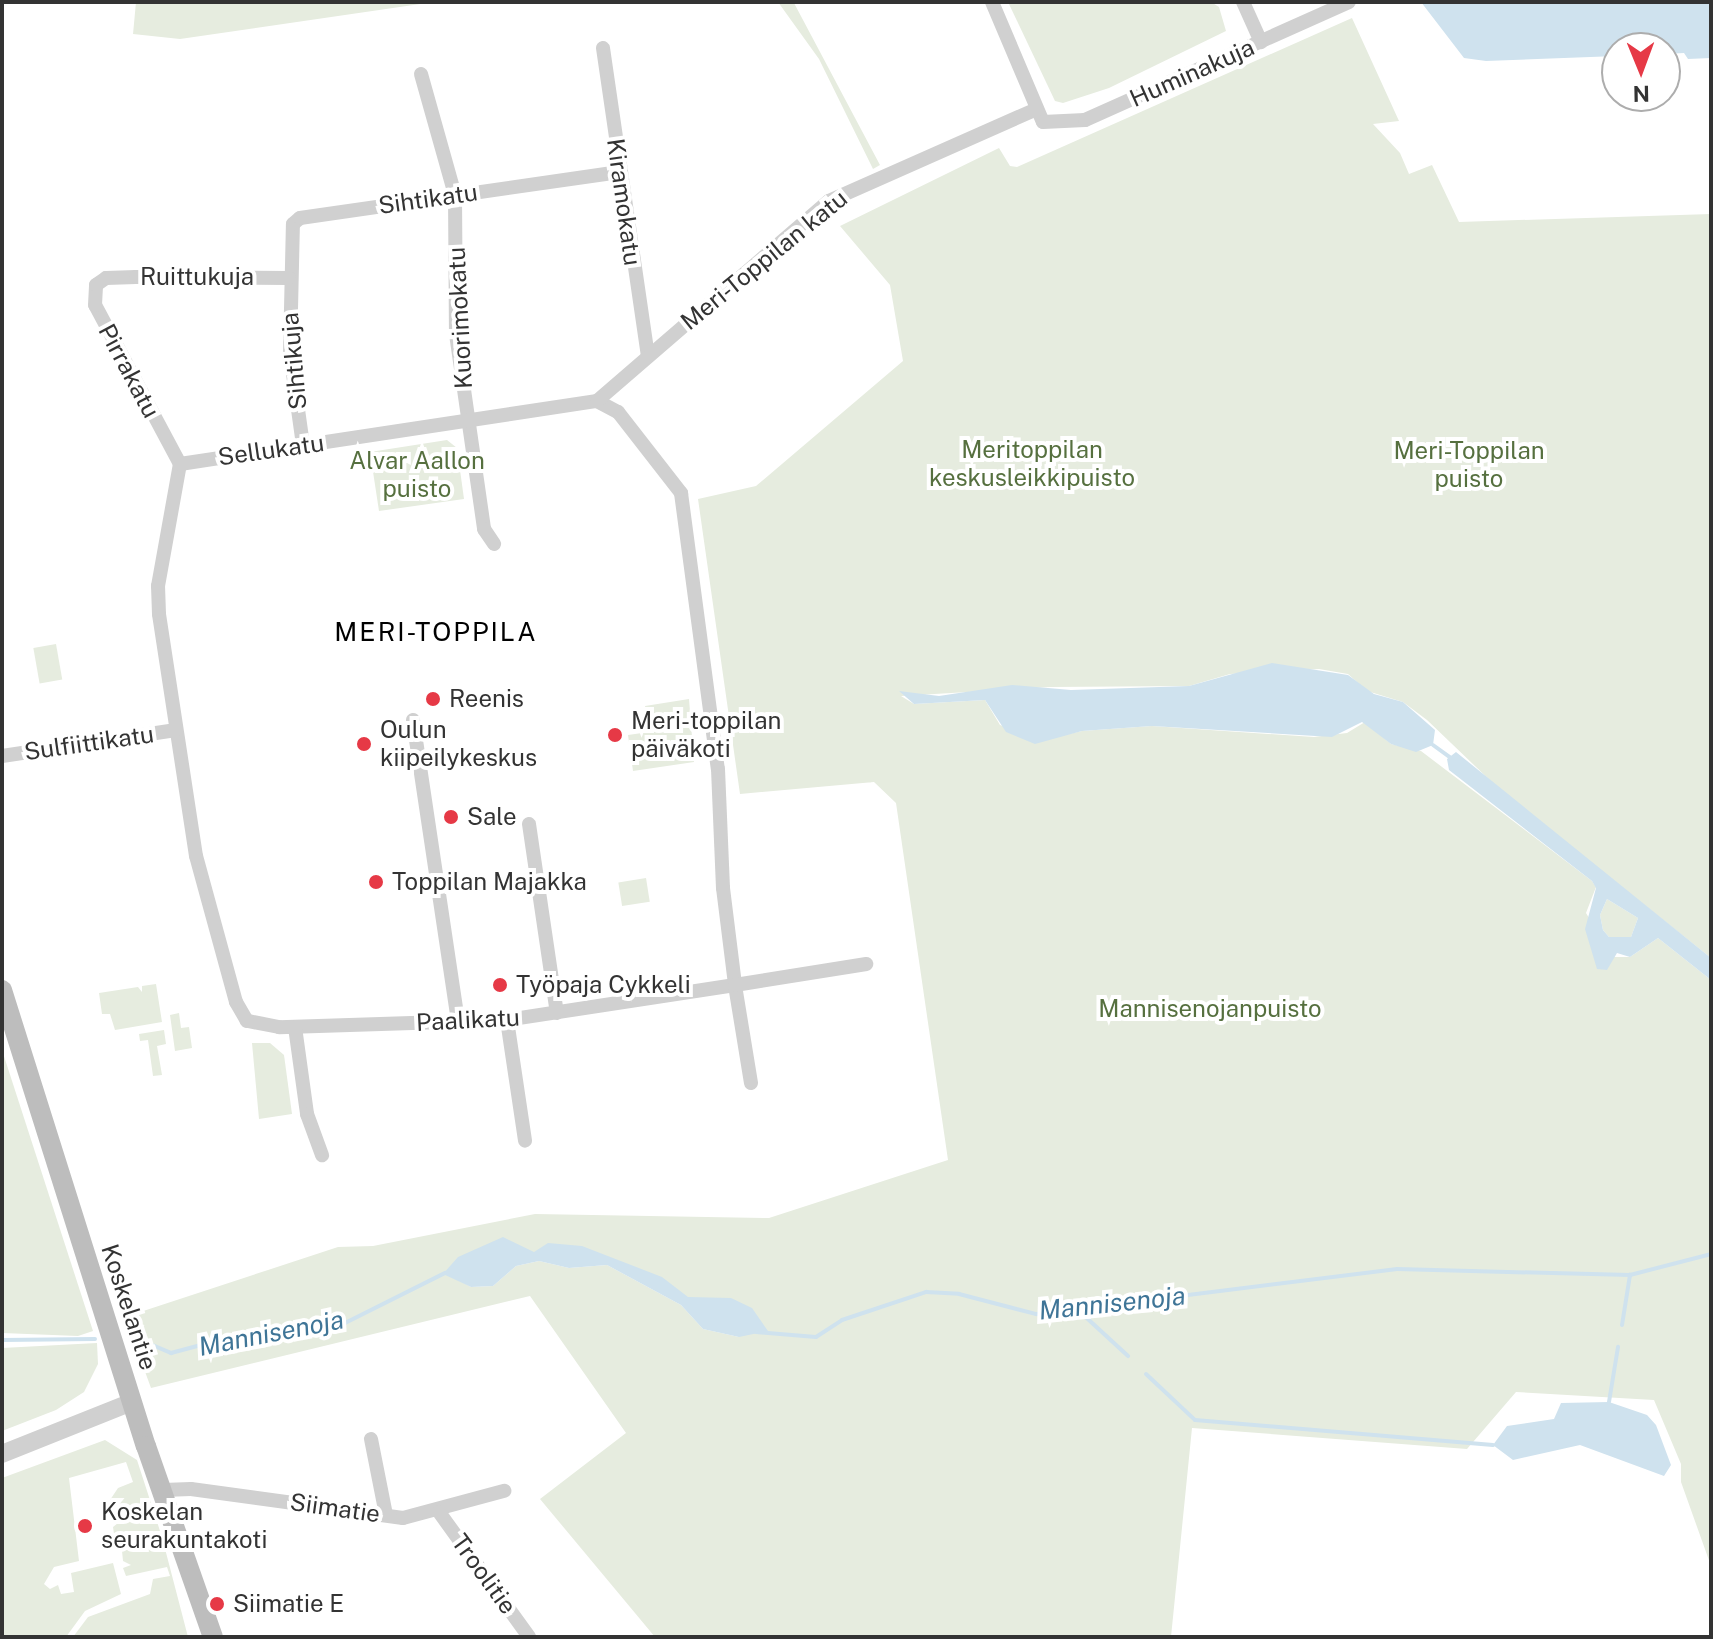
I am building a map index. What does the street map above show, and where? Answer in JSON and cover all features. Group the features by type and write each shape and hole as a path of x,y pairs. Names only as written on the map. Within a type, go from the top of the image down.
{"main road":[{"name":"Koskelantie","path":"2,990 132,1402 213,1637"}],"street":[{"path":"992,2 1037,109"},
{"path":"1243,2 1261,42"},
{"name":"Huminakuja","path":"1037,109 1043,122 1085,120 1350,2"},
{"name":"Kiramokatu","path":"603,48 618,172 648,356"},
{"name":"Kuorimokatu","path":"421,74 455,195 456,334 484,529 494,544"},
{"name":"Meri-Toppilan katu","path":"597,401 836,196 1037,109"},
{"name":"Sihtikatu","path":"289,278 290,236 300,218 618,172"},
{"name":"Ruittukuja","path":"106,278 289,278"},
{"name":"Pirrakatu","path":"106,278 96,285 95,305 180,464"},
{"name":"Sihtikuja","path":"289,278 290,353 303,445"},
{"path":"597,401 618,412 681,493 718,769 723,888 751,1083"},
{"name":"Sellukatu","path":"180,464 597,401"},
{"path":"176,730 158,586 180,464"},
{"path":"413,720 458,1022"},
{"name":"Sulfiittikatu","path":"2,756 176,730"},
{"name":"Paalikatu","path":"176,730 196,856 239,1009 254,1025 295,1027 507,1020 866,964"},
{"path":"529,824 557,1013"},
{"path":"507,1020 525,1141"},
{"path":"295,1027 307,1114 322,1155"},
{"path":"2,1454 132,1402"},
{"path":"371,1439 386,1515"},
{"name":"Siimatie","path":"163,1490 191,1489 386,1515 439,1512 504,1491"},
{"name":"Troolitie","path":"439,1512 529,1637"}],"green space":[{"path":"136,2 434,2 180,39 133,34"},
{"path":"778,2 794,3 880,165 873,169 819,59"},
{"path":"1008,2 1211,2 1219,7 1226,31 1109,88 1063,103 1055,101"},
{"path":"1352,18 1399,121 1373,124 1400,153 1409,174 1432,165 1459,222 1711,214 1711,958 1499,789 1427,720 1403,702 1367,691 1348,674 1319,669 1230,674 1189,686 1050,687 901,696 914,704 985,700 1000,725 1043,740 1082,731 1152,726 1314,737 1347,733 1365,722 1391,744 1421,751 1592,881 1596,887 1586,913 1613,957 1630,957 1658,938 1711,980 1711,1566 1681,1482 1681,1464 1654,1400 1516,1392 1467,1449 1192,1428 1171,1637 655,1637 540,1499 626,1433 530,1296 151,1388 125,1317 338,1247 373,1246 535,1214 769,1218 948,1160 896,803 874,782 740,794 698,499 756,486 903,361 890,285 840,226 999,148 1010,166 1017,167","holes":["575,1250 654,1283 739,1337 703,1329 681,1305 607,1265 569,1268 539,1261 516,1266 493,1286 471,1287 445,1273"]},
{"name":"Alvar Aallon puisto","path":"447,440 457,448 464,499 379,511 370,452"},
{"path":"56,644 62,679 40,683 33,648"},
{"path":"689,699 694,762 633,771 628,735 649,732 645,706"},
{"path":"646,878 650,902 622,906 618,882"},
{"path":"1607,899 1638,918 1631,937 1609,937 1603,930 1600,915"},
{"path":"156,984 162,1022 115,1030 110,1014 102,1014 99,993 138,987 142,992 142,986"},
{"path":"179,1013 181,1028 189,1027 192,1048 175,1051 170,1015"},
{"path":"164,1030 166,1044 157,1046 162,1075 153,1076 148,1040 140,1041 139,1034"},
{"path":"252,1043 270,1043 284,1055 292,1114 259,1119"},
{"path":"2,1050 93,1331 78,1336 2,1333"},
{"path":"97,1343 98,1364 84,1392 56,1410 2,1431 2,1348"},
{"path":"105,1440 137,1460 160,1531 114,1534 113,1527 128,1515 124,1503 109,1510 108,1503 118,1488 133,1482 126,1462 69,1478 79,1561 54,1567 44,1584 50,1589 58,1585 61,1594 74,1592 71,1573 113,1563 121,1594 85,1611 66,1637 2,1637 2,1478"},
{"path":"163,1541 188,1637 73,1637 88,1617 150,1594 153,1579 170,1576 167,1567 126,1576 123,1568 131,1565 123,1561 122,1551"}],"water":[{"path":"1421,2 1711,2 1711,58 1688,59 1681,53 1681,32 1601,32 1601,57 1486,61 1464,58"},
{"path":"1272,663 1348,675 1374,694 1403,702 1435,730 1433,745 1416,752 1391,744 1362,722 1332,737 1152,726 1082,731 1035,744 1006,732 985,700 914,704 899,691 939,696 1012,685 1071,690 1189,686"},
{"path":"1456,752 1711,958 1711,980 1658,938 1630,957 1617,953 1607,970 1597,969 1585,929 1596,888 1592,881 1449,770 1447,759","holes":["1607,899 1638,918 1631,937 1609,937 1603,930 1600,915"]},
{"path":"503,1237 534,1252 548,1243 582,1246 662,1277 688,1297 731,1298 752,1308 768,1331 739,1337 703,1329 681,1305 607,1265 569,1268 539,1261 516,1266 493,1286 471,1287 443,1274 458,1257"},
{"path":"1609,1402 1647,1415 1656,1425 1671,1465 1664,1476 1580,1445 1513,1460 1493,1445 1507,1426 1554,1419 1561,1403"}],"waterway":[{"path":"1433,745 1451,758"},
{"name":"Mannisenoja","path":"756,1332 816,1337 842,1320 926,1292 959,1294 1036,1314 1397,1269 1630,1275 1711,1254"},
{"name":"Mannisenoja","path":"129,1335 171,1353 235,1336 345,1323 445,1273"},
{"path":"1622,1325 1630,1275"},
{"path":"1078,1310 1128,1356"},
{"path":"2,1340 95,1339"},
{"path":"1609,1402 1618,1347"},
{"path":"1146,1374 1195,1420 1493,1445"}],"place":[{"name":"Reenis","path":"433,699"},
{"name":"Meri-toppilan päiväkoti","path":"615,735"},
{"name":"Oulun kiipeilykeskus","path":"364,744"},
{"name":"Sale","path":"451,817"},
{"name":"Toppilan Majakka","path":"376,882"},
{"name":"Työpaja Cykkeli","path":"500,985"},
{"name":"Koskelan seurakuntakoti","path":"85,1526"},
{"name":"Siimatie E","path":"217,1604"}],"district":[{"name":"MERI-TOPPILA","path":"436,632"}],"park label":[{"name":"Meritoppilan keskusleikkipuisto","path":"1032,464"},
{"name":"Meri-Toppilan puisto","path":"1469,465"},
{"name":"Mannisenojanpuisto","path":"1210,1009"}]}
